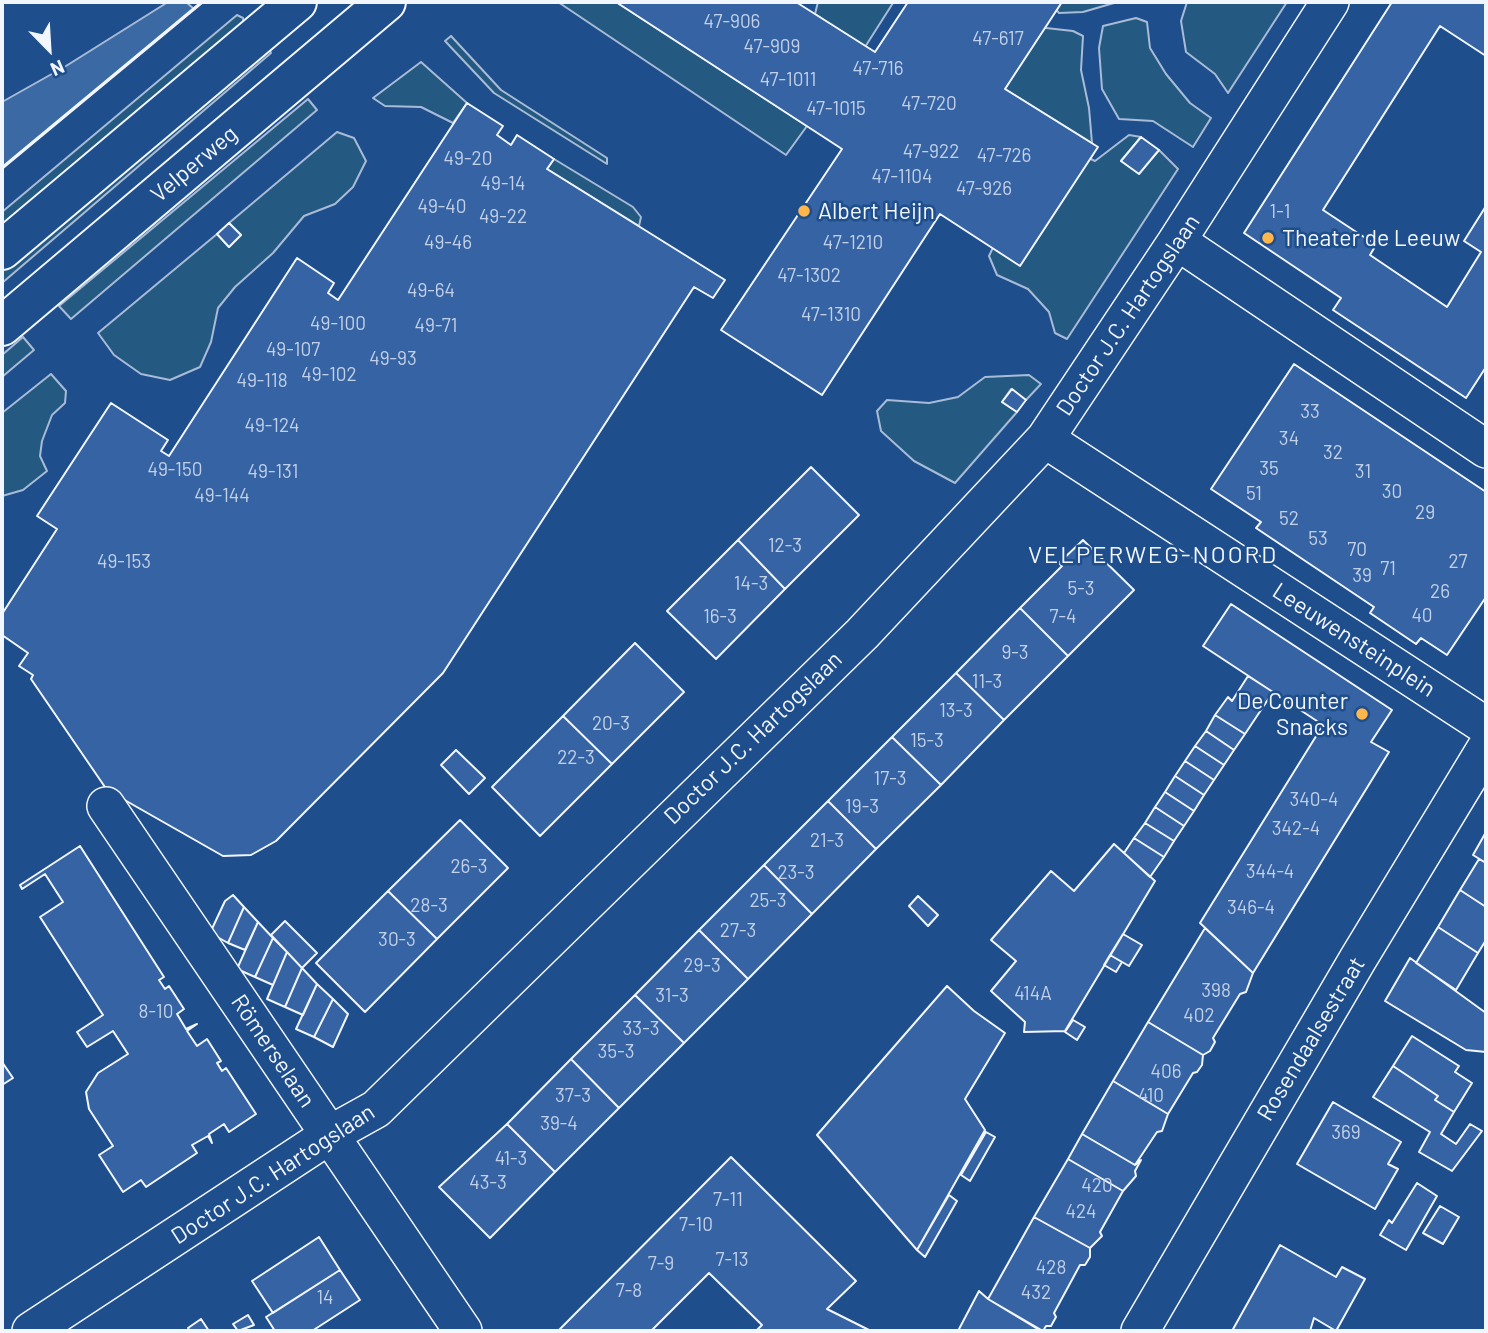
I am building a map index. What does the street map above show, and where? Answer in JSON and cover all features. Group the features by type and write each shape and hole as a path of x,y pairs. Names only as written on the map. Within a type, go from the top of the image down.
{"main road":[{"path":"2,250 297,2"},
{"name":"Velperweg","path":"2,326 386,2"}],"street":[{"name":"Doctor J.C. Hartogslaan","path":"31,1331 331,1134 376,1109 862,634 1045,439 1177,241 1330,2"},
{"path":"1177,241 1486,449"},
{"name":"Leeuwensteinplein","path":"1045,439 1486,726"},
{"name":"Rosendaalsestraat","path":"1140,1331 1343,983 1486,748"},
{"name":"Römerselaan","path":"106,806 463,1331"}],"shaded area":[{"path":"168,2 186,2 194,9 2,168 2,102 66,66"},
{"path":"558,2 616,2 807,126 786,155"},
{"path":"818,2 893,3 865,47 815,14"},
{"path":"1049,2 1146,2 1114,3 1083,12 1059,13"},
{"path":"1187,2 1287,2 1228,93 1215,74 1186,52 1181,21"},
{"path":"237,15 243,18 244,24 2,228 2,212"},
{"path":"1136,18 1147,22 1150,48 1166,74 1190,103 1211,118 1193,147 1153,121 1119,119 1102,89 1099,48 1103,26"},
{"path":"1037,27 1073,31 1083,36 1081,70 1089,108 1092,143 1005,89"},
{"path":"451,36 501,90 607,158 607,164 494,93 445,41"},
{"path":"269,48 271,53 2,283 2,268"},
{"path":"421,62 467,103 453,123 421,107 385,106 373,98"},
{"path":"308,99 317,110 71,319 59,306"},
{"path":"337,132 354,138 366,161 353,187 335,204 304,216 273,253 235,287 218,308 211,342 200,367 170,380 141,374 114,355 98,333 217,234 229,247 241,235 229,223"},
{"path":"1129,135 1141,137 1121,161 1139,173 1159,150 1178,169 1067,339 1055,333 1049,312 1028,289 997,275 989,256 997,239 1076,152 1095,161"},
{"path":"554,159 633,207 641,217 639,226 547,169"},
{"path":"23,337 34,350 2,377 2,355"},
{"path":"51,374 66,391 65,403 52,415 42,441 40,456 47,471 23,490 2,496 2,413"},
{"path":"1029,375 1041,384 1026,400 1011,389 1002,402 1017,412 955,483 914,461 881,431 877,411 887,400 929,403 958,397 985,377"}],"building":[{"path":"616,2 796,2 875,52 908,2 1062,2 1005,89 1098,147 1020,266 940,214 822,395 721,330 842,149"},
{"path":"1392,2 1486,2 1486,56 1440,26 1323,210 1376,245 1370,255 1447,307 1481,252 1464,241 1486,206 1486,367 1466,398 1333,310 1341,298 1244,233"},
{"path":"467,103 503,126 497,135 511,145 517,135 554,159 547,169 725,280 713,298 694,287 443,673 276,841 251,855 223,856 107,790 31,679 33,675 19,666 28,653 2,635 2,614 57,529 37,516 111,403 168,440 161,451 169,456 297,258 334,283 328,293 338,300"},
{"path":"1141,137 1159,150 1139,174 1121,161"},
{"path":"229,223 241,235 229,247 217,234"},
{"path":"1294,364 1486,492 1486,597 1447,655 1421,638 1416,644 1370,613 1374,607 1256,528 1261,522 1211,489"},
{"path":"1012,389 1026,400 1017,412 1002,402"},
{"path":"811,467 859,515 785,589 738,540"},
{"path":"738,540 785,589 716,659 667,611"},
{"path":"1083,540 1134,590 1068,656 1020,608 1062,566 1059,563"},
{"path":"1231,604 1392,710 1371,742 1389,752 1253,973 1200,923 1323,725 1203,646"},
{"path":"1020,608 1068,656 1004,720 956,673"},
{"path":"635,643 684,692 612,764 563,716"},
{"path":"956,673 1004,720 941,785 892,737"},
{"path":"1248,676 1273,692 1245,734 1215,715 1228,697 1232,701"},
{"path":"1215,715 1245,734 1234,750 1206,731"},
{"path":"563,716 612,764 540,836 492,787"},
{"path":"1206,731 1234,750 1224,765 1195,746"},
{"path":"892,737 941,785 876,849 828,801"},
{"path":"1195,746 1224,765 1214,780 1185,761"},
{"path":"456,750 485,778 469,794 441,765"},
{"path":"1185,761 1214,780 1204,795 1175,776"},
{"path":"1175,776 1204,795 1194,811 1165,792"},
{"path":"1165,792 1194,811 1184,826 1155,807"},
{"path":"828,801 876,849 812,914 764,865"},
{"path":"1155,807 1184,826 1174,841 1145,823"},
{"path":"460,820 508,868 437,939 388,891"},
{"path":"1145,823 1174,841 1164,857 1134,838"},
{"path":"1486,832 1486,863 1473,855"},
{"path":"1134,838 1164,857 1150,877 1124,853"},
{"path":"1114,844 1155,881 1065,1031 1024,1032 1025,1022 991,991 1016,961 991,940 1051,871 1074,891"},
{"path":"80,846 164,977 159,980 165,989 169,986 184,1009 177,1014 186,1029 197,1024 187,1031 197,1046 207,1039 221,1061 217,1063 222,1071 226,1068 256,1114 229,1132 224,1124 209,1134 212,1143 208,1136 192,1145 197,1153 146,1187 141,1180 123,1192 99,1155 113,1146 89,1109 86,1092 98,1073 128,1054 113,1031 87,1047 77,1032 103,1015 40,917 63,902 45,874 22,889 20,885"},
{"path":"1479,859 1486,863 1486,907 1460,890"},
{"path":"764,865 812,914 748,979 699,930"},
{"path":"1460,890 1486,907 1486,940 1478,953 1438,927"},
{"path":"388,891 437,939 365,1012 316,963"},
{"path":"233,895 244,907 228,943 210,933 225,901"},
{"path":"918,896 938,915 928,926 909,906"},
{"path":"244,907 258,922 245,950 228,943"},
{"path":"285,921 317,953 302,968 271,935"},
{"path":"258,922 273,938 255,977 237,969"},
{"path":"1438,927 1478,953 1456,990 1416,963"},
{"path":"1205,928 1253,973 1246,992 1240,994 1213,1038 1215,1042 1210,1051 1203,1055 1148,1022"},
{"path":"699,930 748,979 684,1043 635,995"},
{"path":"1123,934 1142,945 1129,966 1110,955"},
{"path":"273,938 287,952 273,985 255,977"},
{"path":"287,952 302,968 285,1007 267,999"},
{"path":"1110,955 1122,962 1116,972 1104,965"},
{"path":"1410,958 1486,1013 1486,1052 1466,1050 1385,1001"},
{"path":"302,968 317,984 303,1015 285,1007"},
{"path":"317,984 333,999 314,1037 296,1029"},
{"path":"947,986 974,1011 1005,1033 965,1099 985,1130 917,1250 817,1135"},
{"path":"635,995 684,1043 619,1108 571,1059"},
{"path":"333,999 348,1014 333,1047 314,1037"},
{"path":"1073,1020 1085,1027 1077,1040 1065,1032"},
{"path":"1148,1022 1203,1055 1202,1065 1193,1073 1168,1114 1113,1081"},
{"path":"1412,1036 1459,1066 1455,1072 1472,1083 1454,1112 1435,1100 1438,1096 1393,1066"},
{"path":"571,1059 619,1108 555,1172 507,1124"},
{"path":"2,1062 13,1078 2,1085"},
{"path":"1393,1066 1438,1096 1435,1100 1454,1112 1441,1134 1456,1144 1470,1124 1482,1131 1452,1171 1419,1152 1430,1132 1373,1097"},
{"path":"1113,1081 1168,1114 1162,1131 1157,1132 1135,1165 1082,1134"},
{"path":"1333,1102 1401,1142 1388,1164 1398,1169 1375,1209 1297,1164"},
{"path":"507,1124 555,1172 490,1238 439,1187"},
{"path":"986,1132 995,1137 970,1181 961,1175"},
{"path":"1082,1134 1135,1165 1141,1160 1135,1171 1136,1176 1123,1191 1068,1159"},
{"path":"731,1157 856,1281 827,1309 871,1331 756,1331 762,1325 709,1273 651,1331 558,1331"},
{"path":"1068,1159 1123,1191 1100,1232 1102,1236 1090,1248 1034,1217"},
{"path":"1417,1183 1437,1196 1406,1250 1380,1235 1389,1220 1392,1223"},
{"path":"949,1195 957,1201 925,1257 917,1250"},
{"path":"1440,1206 1459,1217 1443,1244 1423,1233"},
{"path":"1034,1217 1090,1248 1090,1257 1085,1265 1080,1265 1054,1313 1056,1317 1051,1326 1046,1326 1043,1331 988,1299"},
{"path":"319,1237 340,1270 273,1313 252,1281"},
{"path":"1280,1245 1336,1277 1342,1267 1365,1279 1336,1331 1314,1318 1310,1331 1232,1331"},
{"path":"340,1270 360,1300 312,1331 275,1331 266,1317"},
{"path":"979,1291 988,1299 1041,1331 958,1331"},
{"path":"248,1315 254,1325 238,1331 233,1324"},
{"path":"201,1319 209,1331 190,1331 188,1328"}],"wall":[{"path":"2,168 201,3"}],"place":[{"name":"Albert Heijn","path":"804,211"},
{"name":"Theater de Leeuw","path":"1268,238"},
{"name":"De Counter Snacks","path":"1362,714"}],"district":[{"name":"VELPERWEG-NOORD","path":"1153,555"}]}
